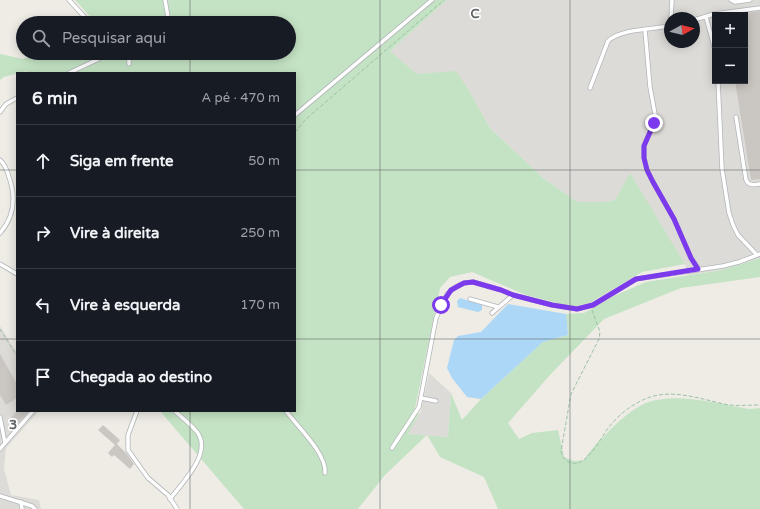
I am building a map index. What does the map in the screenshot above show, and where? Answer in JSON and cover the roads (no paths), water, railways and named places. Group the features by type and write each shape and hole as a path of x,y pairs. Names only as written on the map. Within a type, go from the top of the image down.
{"lane":[{"path":"69,0 84,16"},
{"path":"165,0 168,16"},
{"path":"296,114 432,0"},
{"path":"671,12 672,0"},
{"path":"731,0 735,2 750,0"},
{"path":"700,18 727,12 760,8"},
{"path":"706,17 714,48"},
{"path":"590,88 608,41 612,37 619,34 664,27"},
{"path":"645,30 650,87 655,114 654,123 644,146 644,158 647,170 674,219 691,258 698,269"},
{"path":"71,72 96,60"},
{"path":"392,448 420,408 436,318 447,294 464,283 473,282 513,295 552,305 577,309 590,305 636,279 739,262 759,254 738,234 729,213 722,169 718,84"},
{"path":"0,112 6,104 16,99"},
{"path":"736,117 746,180 749,184 760,184"},
{"path":"0,160 6,168 13,194 11,215 6,226 0,233"},
{"path":"0,264 16,273"},
{"path":"492,313 513,295"},
{"path":"470,299 498,308"},
{"path":"421,398 436,401"},
{"path":"0,449 32,412"},
{"path":"137,412 128,435 128,450 148,478 162,489 177,509"},
{"path":"170,499 197,463 202,448 197,432 175,412"},
{"path":"287,412 322,456 326,468 325,473"},
{"path":"0,417 5,443"},
{"path":"0,496 32,506 35,509"},
{"path":"21,502 22,509"}],"water":[{"path":"460,298 482,305 482,310 478,312 458,307 457,301"},
{"path":"508,304 566,314 568,335 543,342 481,399 467,397 452,378 447,368 454,340 458,336 481,332"}]}
